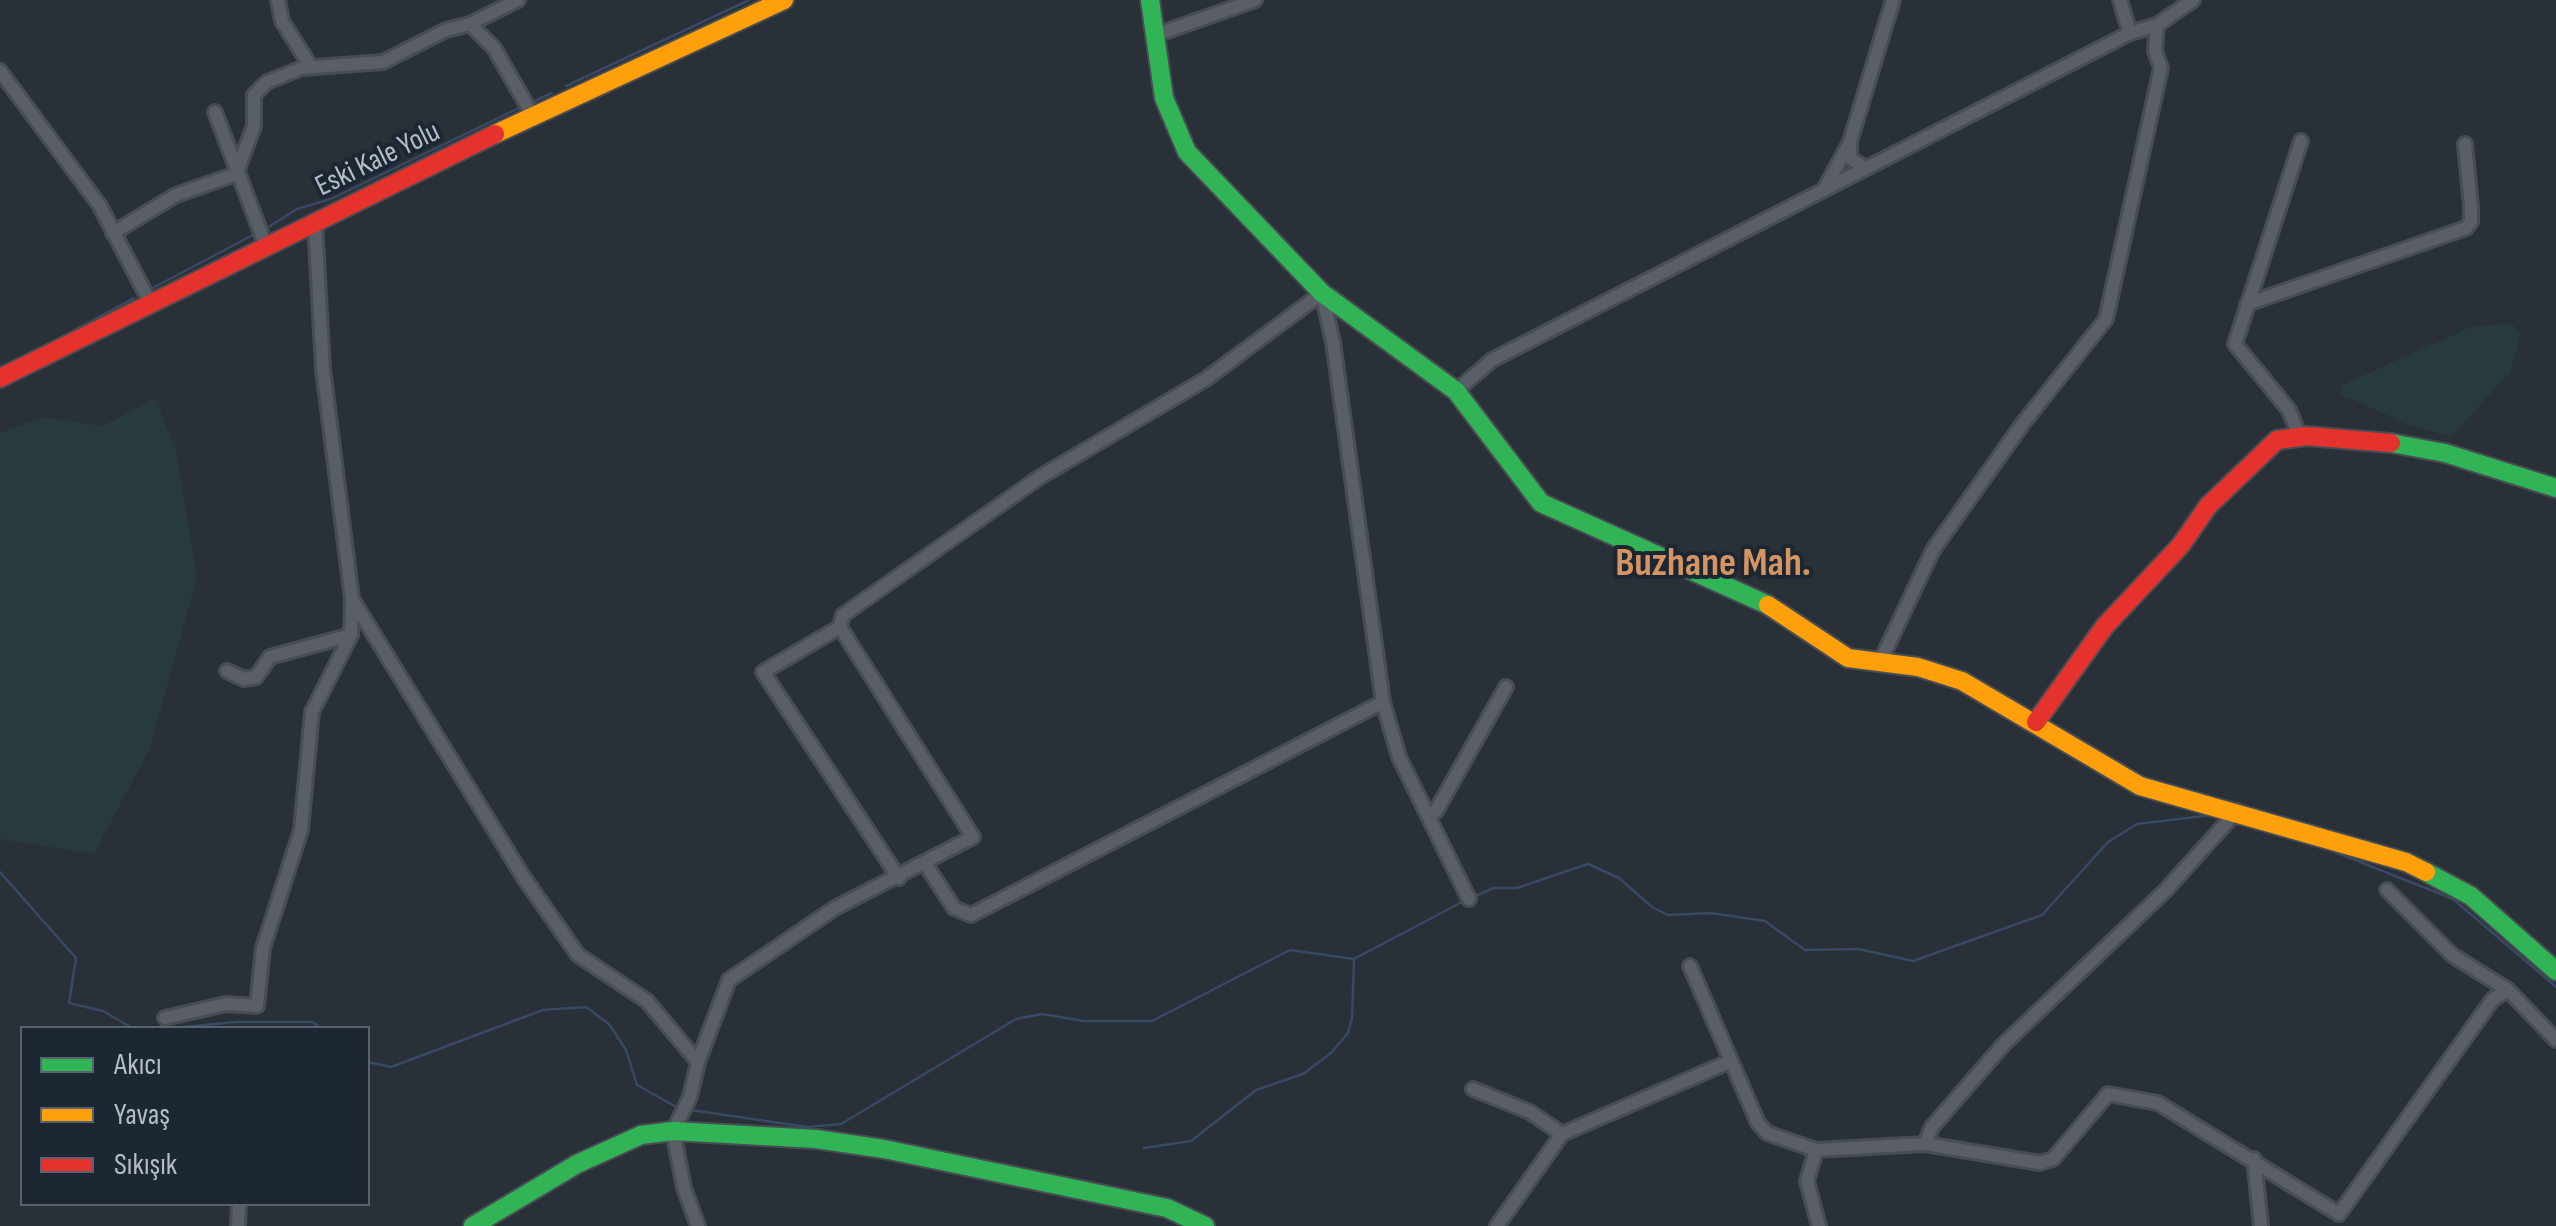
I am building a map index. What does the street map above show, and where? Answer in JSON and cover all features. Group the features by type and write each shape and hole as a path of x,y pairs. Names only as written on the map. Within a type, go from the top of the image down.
{"street":[{"path":"278,0 282,21 311,67"},
{"path":"236,174 254,126 254,95 268,82 311,67 383,62 518,0"},
{"name":"Eski Kale Yolu","path":"0,378 315,222 530,108 784,0"},
{"path":"1150,0 1164,98 1188,152 1322,293 1456,391 1541,503 1756,597 1848,658 1918,667 1962,681 2140,786 2406,862 2472,896 2526,940 2556,971"},
{"path":"1156,35 1255,0"},
{"path":"1825,188 1850,142 1893,0"},
{"path":"2120,0 2130,33"},
{"path":"1456,391 1492,360 2130,33 2157,25 2193,0"},
{"path":"470,24 494,48 530,108"},
{"path":"1880,662 1933,550 2014,436 2106,319 2161,68 2155,50 2157,25"},
{"path":"0,72 100,206 151,304"},
{"path":"215,112 266,246"},
{"path":"2300,141 2235,344 2289,410 2300,437"},
{"path":"1850,142 1850,158 1865,168"},
{"path":"2247,304 2466,228 2471,222 2466,144"},
{"path":"114,233 176,195 236,174"},
{"path":"165,1018 226,1004 257,1006 264,948 301,830 312,712 350,635 352,599 323,369 315,222"},
{"path":"898,878 763,672 840,626 843,614 991,510 1114,430 1206,379 1322,293"},
{"path":"1322,293 1333,342 1383,702 1399,757 1468,899"},
{"path":"2036,722 2105,626 2181,545 2208,506 2277,440 2300,437 2396,443 2445,453 2556,488"},
{"path":"352,599 524,878 578,955 647,1000 698,1062"},
{"path":"698,1226 684,1188 676,1126 690,1098 698,1062 730,980 835,908 926,865 973,837 840,626"},
{"path":"227,672 244,679 256,677 270,656 350,635"},
{"path":"1428,816 1436,811 1506,688"},
{"path":"926,865 954,908 971,915 1383,702"},
{"path":"1926,1144 1932,1127 2004,1044 2165,892 2237,811"},
{"path":"2387,890 2452,955 2508,990 2556,1040"},
{"path":"1690,966 1767,1132 1816,1150 1926,1144 2040,1164 2054,1158 2108,1094 2158,1103 2254,1159 2340,1220 2474,1022 2508,990"},
{"path":"1497,1226 1562,1134 1731,1061"},
{"path":"1472,1088 1530,1112 1562,1134"},
{"path":"473,1226 577,1164 641,1135 676,1126 884,1148 1167,1208 1205,1226"},
{"path":"1816,1150 1808,1181 1819,1226"},
{"path":"2254,1159 2261,1226"}],"green space":[{"path":"2511,323 2521,334 2510,372 2452,436 2412,426 2339,394 2342,385 2471,327"},
{"path":"155,398 176,450 197,577 150,748 94,854 0,839 0,433 42,417 103,426"}],"waterway":[{"path":"566,86 749,0"},
{"path":"530,103 552,93"},
{"path":"267,228 297,209 331,199 523,106"},
{"path":"149,290 253,235"},
{"path":"67,334 134,298"},
{"path":"1475,896 1494,888 1517,888 1588,864 1619,878 1652,907 1668,915 1711,913 1765,921 1805,950 1858,949 1913,961 2042,915 2108,842 2137,824 2212,815"},
{"path":"2325,848 2453,899 2556,987"},
{"path":"0,872 76,958 69,1003 103,1011 129,1026"},
{"path":"691,1110 807,1127 841,1124 1016,1019 1042,1014 1084,1021 1152,1021 1290,950 1354,959 1464,901"},
{"path":"1144,1148 1191,1141 1256,1090 1303,1074 1331,1053 1348,1033 1352,1018 1354,959"},
{"path":"370,1062 391,1067 543,1010 586,1007 609,1024 626,1050 637,1085 678,1108"},
{"path":"195,1026 236,1022 313,1022 318,1026"}],"traffic: fast":[{"path":"1150,0 1164,98 1187,152 1322,293 1456,391 1541,503 1768,605"},
{"path":"2391,443 2445,453 2556,488"},
{"path":"2426,872 2471,896 2556,971"},
{"path":"473,1226 577,1164 641,1135 673,1131 816,1139 884,1149 1167,1208 1205,1226"}],"traffic: slow":[{"path":"495,134 784,0"},
{"path":"1768,605 1848,658 1918,667 1962,681 2140,786 2406,862 2426,872"}],"traffic: jam":[{"path":"0,378 495,134"},
{"path":"2036,722 2105,626 2181,545 2208,506 2277,440 2307,436 2391,443"}],"district":[{"name":"Buzhane Mah.","path":"1713,565"}]}
